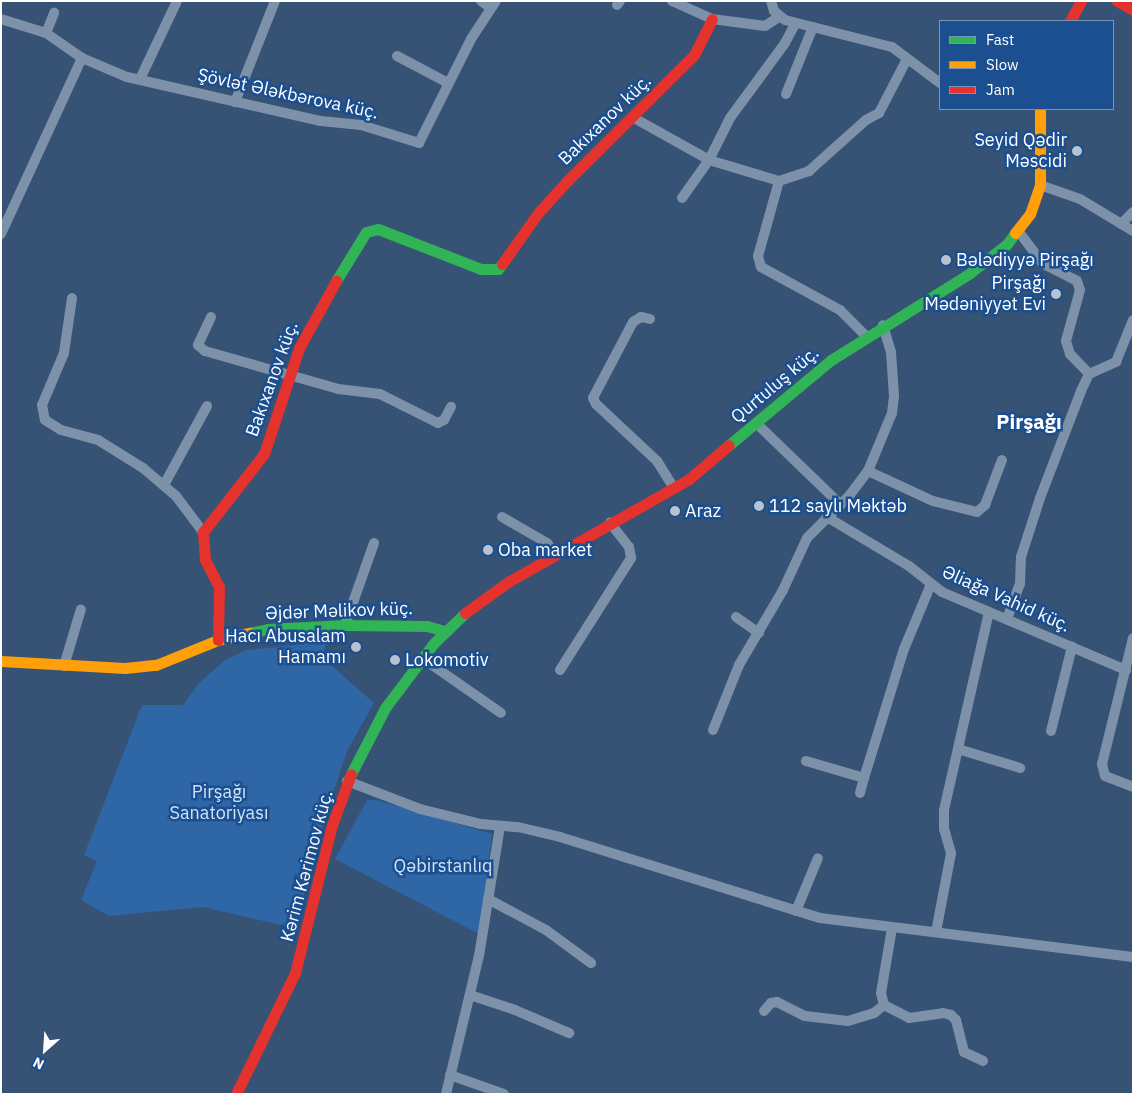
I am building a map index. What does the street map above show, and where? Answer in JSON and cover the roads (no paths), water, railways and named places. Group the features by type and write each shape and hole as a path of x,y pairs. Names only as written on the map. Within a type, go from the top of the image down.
{"street":[{"path":"140,79 177,1"},
{"path":"235,102 275,1"},
{"path":"481,1 493,5"},
{"path":"672,1 712,19 765,26 779,17"},
{"path":"771,1 779,17 795,24 884,44 939,83"},
{"path":"1117,1 1133,10"},
{"path":"1070,20 1078,2"},
{"name":"Şövlət Ələkbərova küç.","path":"1,19 46,33 82,58 109,70 235,102 321,121 361,125 419,143 448,83 493,5"},
{"path":"46,33 54,12"},
{"name":"Bakıxanov küç.","path":"203,532 253,472 264,454 315,314 366,232 378,229 481,269 498,269 538,213 566,181 634,118 694,55 712,19"},
{"path":"682,198 709,160 730,118 785,43 795,24"},
{"path":"786,94 813,27"},
{"path":"397,56 448,83"},
{"path":"1,234 10,219 65,88 82,58"},
{"path":"634,118 709,160 779,181 809,171 844,143 860,125 879,113 907,59"},
{"name":"Qurtuluş küç.","path":"444,631 480,600 555,554 674,488 700,471 824,366 883,325 970,273 1019,232 1030,214 1040,185 1037,110"},
{"path":"779,181 758,256 761,267 840,310 866,336"},
{"path":"1040,185 1080,199 1133,231"},
{"path":"1121,224 1133,212"},
{"path":"1019,232 1042,263 1077,281 1080,290 1066,341 1070,354 1089,374"},
{"path":"72,298 64,353 42,405 45,420 61,430 98,440 164,486 203,532 205,560 219,587 218,640"},
{"path":"211,317 199,340 200,349 291,377 338,389 380,394 438,423 444,420 450,407"},
{"path":"650,319 641,317 633,322 593,398 596,404 657,461 674,488"},
{"path":"1007,620 1020,584 1022,556 1040,498 1089,374 1116,362 1133,320"},
{"path":"713,730 739,666 783,590 800,551 868,471 892,412 894,396 891,352 883,325"},
{"path":"164,486 207,406"},
{"path":"756,423 841,504"},
{"path":"868,471 933,501 977,512 985,505 1002,460"},
{"path":"502,517 547,543 555,554"},
{"name":"Əliağa Vahid küç.","path":"827,517 909,566 931,584 1007,620 1126,670"},
{"path":"560,670 631,558 630,547 610,523"},
{"path":"345,624 374,544"},
{"path":"860,792 904,649 931,584"},
{"path":"64,666 81,609"},
{"path":"936,932 951,854 944,829 944,810 989,612"},
{"path":"736,617 759,633"},
{"name":"Əjdər Məlikov küç.","path":"1,661 125,668 156,665 218,640 268,629 345,624 427,626 444,631"},
{"name":"Kərim Kərimov küç.","path":"236,1094 295,973 324,854 347,781 374,726 422,658 444,631"},
{"path":"1133,639 1102,770 1111,780 1133,787"},
{"path":"1050,731 1072,647"},
{"path":"422,658 501,713"},
{"path":"958,749 1020,768"},
{"path":"806,761 864,778"},
{"path":"347,781 420,808 467,822 560,836 796,911 838,922 936,932 1133,957"},
{"path":"446,1094 470,996 500,826"},
{"path":"796,911 818,858"},
{"path":"488,899 546,930 591,963"},
{"path":"892,928 881,993 884,1005 909,1018 943,1013 951,1015 956,1020 964,1052 983,1061"},
{"path":"470,996 515,1010 569,1033"},
{"path":"764,1011 771,1003 777,1002 805,1016 848,1021 874,1013 884,1005"},
{"path":"450,1075 504,1094"}],"place":[{"name":"Seyid Qədir Məscidi","path":"1077,151"},
{"name":"Bələdiyyə Pirşağı","path":"946,260"},
{"name":"Pirşağı Mədəniyyət Evi","path":"1056,294"},
{"name":"112 saylı Məktəb","path":"759,506"},
{"name":"Araz","path":"675,511"},
{"name":"Oba market","path":"488,550"},
{"name":"Hacı Abusalam Hamamı","path":"356,647"},
{"name":"Lokomotiv","path":"395,660"}],"district":[{"name":"Pirşağı","path":"1029,421"}],"park label":[{"name":"Pirşağı Sanatoriyası","path":"219,803"},
{"name":"Qəbirstanlıq","path":"443,866"}]}
